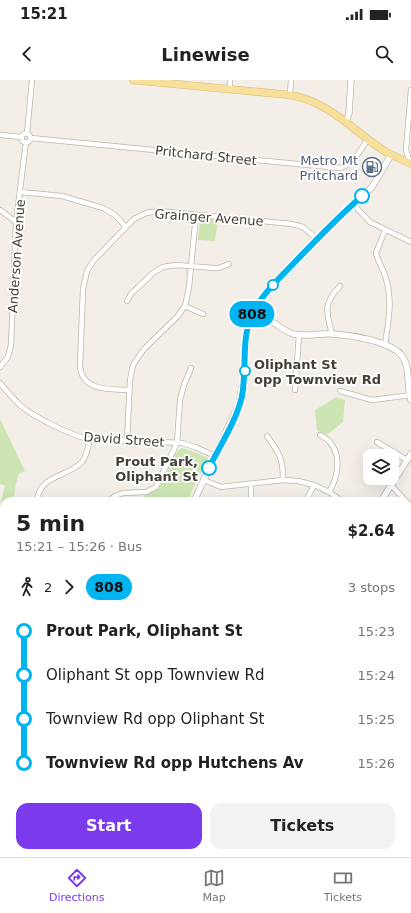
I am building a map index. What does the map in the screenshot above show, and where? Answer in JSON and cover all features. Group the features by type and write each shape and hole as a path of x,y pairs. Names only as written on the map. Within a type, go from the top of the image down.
{"main road":[{"path":"133,80 169,82 290,95 303,98 319,104 368,139 411,164"}],"street":[{"path":"27,134 32,80"},
{"path":"230,80 230,89"},
{"path":"290,95 291,80"},
{"path":"346,122 349,113 351,80"},
{"path":"411,90 406,150 411,164"},
{"path":"0,135 22,137 24,134 27,134"},
{"path":"22,137 23,141 29,142 31,138 30,135 27,134"},
{"name":"Pritchard Street","path":"31,138 339,168 346,167 350,164 368,139"},
{"name":"Anderson Avenue","path":"0,367 8,357 11,345 16,222 26,142"},
{"path":"196,497 242,396 247,331 255,308 270,288 317,239 372,187 395,156 402,155 406,150"},
{"path":"20,192 62,196 103,208 114,215 126,227"},
{"path":"353,204 367,220 411,242"},
{"path":"0,210 16,222"},
{"name":"Grainger Avenue","path":"129,390 104,389 92,386 82,375 80,366 83,289 85,276 94,260 134,219 152,211 298,225 307,229 317,239"},
{"path":"127,441 131,372 136,359 147,345 177,317 185,306 192,266 196,215"},
{"path":"385,230 376,252 385,274 389,294 389,315 385,345"},
{"path":"127,301 131,294 158,269 176,265 219,268 229,264"},
{"path":"332,334 327,317 327,308 329,300 340,286"},
{"path":"185,306 203,314"},
{"path":"255,308 283,329 299,335 332,334 366,338 385,345 398,352 406,363 410,397 372,400 340,391"},
{"path":"295,390 299,335"},
{"path":"114,497 123,493 146,492 156,487 177,443 180,400 191,368"},
{"name":"David Street","path":"0,383 25,409 69,433 90,439 191,445 215,456"},
{"path":"320,435 327,438 337,458 336,479 329,492"},
{"path":"267,436 281,456 283,464 283,480"},
{"path":"38,497 40,490 46,483 81,463 86,455 90,439"},
{"path":"377,442 407,460"},
{"path":"399,472 411,454"},
{"path":"204,480 221,487 283,480 298,480 314,485 336,497"},
{"path":"251,484 251,497"},
{"path":"308,497 314,485"},
{"path":"384,497 391,485 402,497"}],"green space":[{"path":"200,219 218,220 215,241 198,240"},
{"path":"336,397 345,400 343,422 327,435 317,430 315,410"},
{"path":"0,419 25,471 19,474 14,497 2,497 5,485 0,484"},
{"path":"181,448 186,449 208,458 189,497 143,497 155,491 159,487 165,478 174,456"}],"bus line":[{"name":"808","path":"209,468 236,412 242,396 247,331 250,318 255,308 265,293 332,224 362,196"}],"place":[{"name":"Metro Mt Pritchard","path":"372,167"},
{"name":"Oliphant St opp Townview Rd","path":"245,371"},
{"name":"Prout Park, Oliphant St","path":"209,468"}]}
